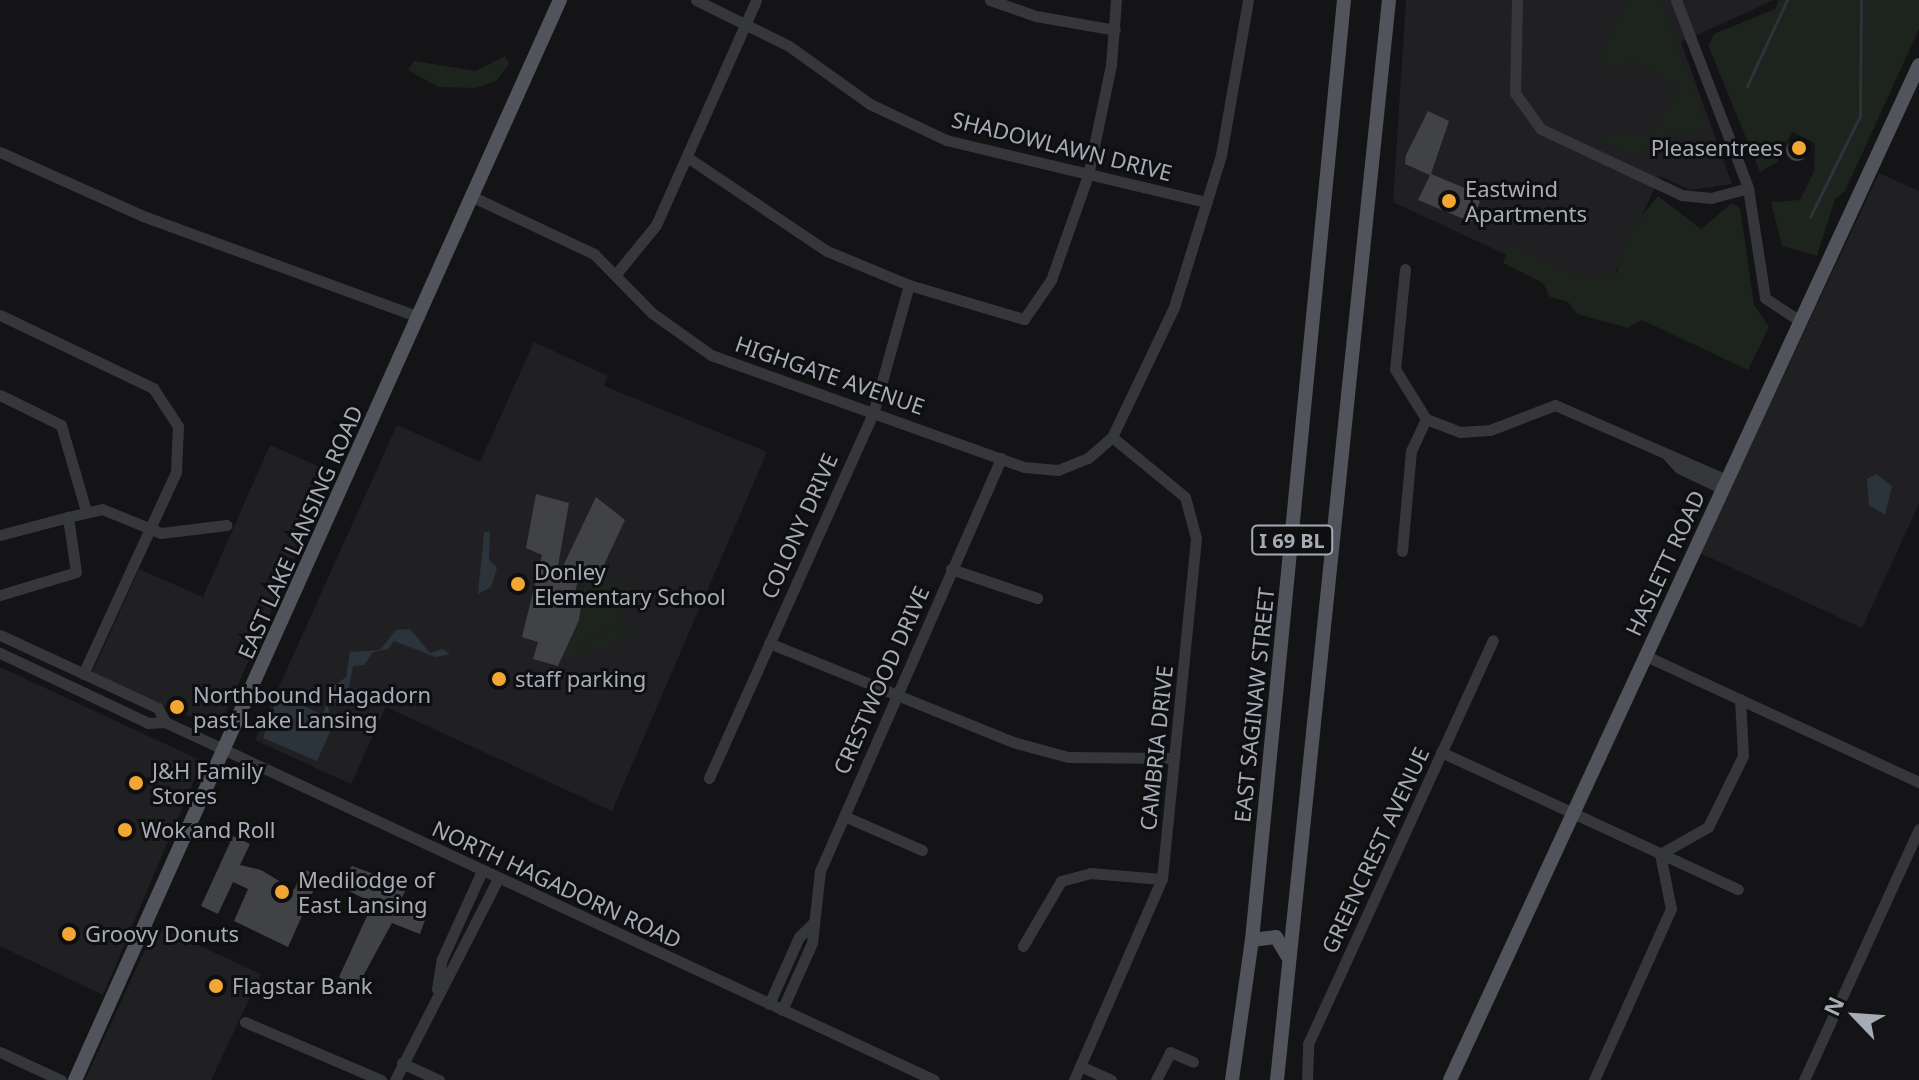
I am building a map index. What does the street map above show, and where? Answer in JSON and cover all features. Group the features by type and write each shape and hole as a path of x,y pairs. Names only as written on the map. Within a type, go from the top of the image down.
{"main road":[{"name":"EAST LAKE LANSING ROAD","path":"75,1080 227,750 560,0"},
{"name":"EAST SAGINAW STREET","path":"1232,1080 1252,940 1344,0"},
{"name":"I 69 BL","path":"1277,1080 1389,0"},
{"name":"HASLETT ROAD","path":"1450,1080 1919,65"},
{"path":"1252,940 1276,937 1289,962"}],"street":[{"name":"SHADOWLAWN DRIVE","path":"696,0 746,24 918,128 977,150 1207,202"},
{"path":"616,274 656,225 756,0"},
{"path":"990,0 1036,16 1115,30"},
{"path":"687,157 802,237 909,285 1024,319 1051,280 1088,175 1115,30 1116,0"},
{"path":"1112,437 1174,307 1207,202 1234,96 1248,0"},
{"path":"1517,0 1512,75 1520,108 1534,123 1682,195 1711,198 1748,188"},
{"path":"1676,0 1748,188 1765,298 1800,321"},
{"path":"0,152 143,216 419,317"},
{"name":"HIGHGATE AVENUE","path":"473,197 573,241 616,274 652,313 711,355 840,404 874,410 1001,458 1058,470 1088,458 1112,437"},
{"path":"1405,269 1395,369 1426,419 1460,432 1490,430 1555,405 1668,455 1679,468 1725,485"},
{"name":"COLONY DRIVE","path":"709,778 874,410 909,285"},
{"path":"0,315 141,381 168,404 178,426 180,457 83,674"},
{"path":"0,395 65,430 86,511"},
{"path":"1402,551 1411,451 1426,419"},
{"name":"CAMBRIA DRIVE","path":"1074,1080 1162,879 1194,515 1177,489 1112,437"},
{"name":"CRESTWOOD DRIVE","path":"782,1010 812,943 820,871 1001,458"},
{"path":"0,535 102,509 149,529 198,532 227,525"},
{"path":"0,595 76,572 68,517"},
{"path":"951,569 1037,598"},
{"name":"NORTH HAGADORN ROAD","path":"0,635 158,708 165,722"},
{"name":"GREENCREST AVENUE","path":"1307,1080 1308,1044 1493,640"},
{"path":"769,643 893,699 1068,757 1174,758"},
{"name":"NORTH HAGADORN ROAD","path":"0,653 148,723 165,722 227,750 934,1080"},
{"path":"1646,656 1919,782"},
{"path":"1660,854 1701,836 1714,818 1743,756 1740,699"},
{"path":"1441,752 1738,889"},
{"path":"844,816 922,850"},
{"path":"1804,1080 1919,829"},
{"path":"1594,1080 1671,909 1660,854"},
{"path":"395,1080 437,989 442,959 482,871"},
{"path":"1023,946 1048,894 1061,881 1090,873 1162,879"},
{"path":"437,989 456,968 498,879"},
{"name":"CRESTWOOD DRIVE","path":"769,1004 799,937 813,923"},
{"path":"245,1022 365,1079 381,1080"},
{"path":"0,1052 61,1080"},
{"path":"1156,1080 1170,1052 1193,1062"},
{"path":"402,1063 439,1080"},
{"path":"1080,1066 1111,1080"}],"shaded area":[{"path":"1406,0 1774,0 1681,42 1732,184 1690,190 1660,176 1603,300 1393,202"},
{"path":"1628,0 1661,0 1707,125 1685,137 1678,128 1636,157 1599,140 1612,132 1649,136 1679,88 1633,61 1614,71 1602,65 1599,54"},
{"path":"1779,0 1919,0 1919,29 1845,191 1835,199 1817,256 1782,246 1771,202 1800,200 1814,172 1815,143 1792,132 1777,162 1760,172 1708,45 1714,34 1775,9"},
{"path":"505,56 509,64 496,81 476,88 438,87 408,70 414,61 476,71"},
{"path":"1879,173 1919,191 1919,504 1862,628 1700,553"},
{"path":"1658,196 1701,229 1732,203 1740,208 1754,305 1769,327 1748,370 1642,320 1628,328 1577,314 1568,302 1550,297 1543,283 1503,263 1510,244 1581,278 1617,273 1628,232"},
{"name":"Donley Elementary School","path":"534,342 608,376 604,386 767,452 612,811 386,707 351,784 255,740 397,425 480,462"},
{"path":"270,445 333,473 218,729 92,673 139,569 203,597"},
{"path":"1876,474 1892,486 1885,515 1869,505 1867,479"},
{"path":"490,531 489,560 497,568 491,587 478,594 484,533"},
{"path":"592,570 638,593 612,627 575,643 580,597"},
{"path":"624,621 633,629 613,646 564,658 568,642 595,640"},
{"path":"410,629 430,653 443,649 450,654 436,657 394,641 388,649 373,652 364,665 353,666 347,697 328,705 332,727 317,761 263,738 274,706 285,697 323,715 330,689 346,677 350,652 380,650 396,630"},
{"path":"0,667 202,761 103,995 0,946"},
{"path":"156,926 261,974 211,1080 85,1080"}],"building":[{"path":"1428,111 1449,121 1431,174 1472,191 1480,202 1471,222 1418,200 1430,175 1405,164 1406,155"},
{"name":"Pleasentrees","path":"1797,139 1805,142 1808,150 1805,158 1797,161 1789,158 1786,150 1789,142"},
{"name":"Donley Elementary School","path":"536,494 569,503 555,583 596,497 625,520 601,571 582,567 573,598 582,600 579,620 558,666 533,659 538,642 522,637 542,555 526,548"},
{"name":"Medilodge of East Lansing","path":"233,836 250,844 240,865 261,870 294,890 303,869 320,876 288,947 234,921 248,889 233,882 218,914 201,906"},
{"path":"352,866 407,886 401,900 426,917 420,934 392,923 356,989 339,977 373,903 337,885"}],"waterway":[{"path":"1747,86 1787,0"},
{"path":"1810,217 1860,116 1861,0"}],"place":[{"name":"Pleasentrees","path":"1799,148"},
{"name":"Eastwind Apartments","path":"1449,201"},
{"name":"Donley Elementary School","path":"518,584"},
{"name":"staff parking","path":"499,679"},
{"name":"Northbound Hagadorn past Lake Lansing","path":"177,707"},
{"name":"J&H Family Stores","path":"136,783"},
{"name":"Wok and Roll","path":"125,830"},
{"name":"Medilodge of East Lansing","path":"282,892"},
{"name":"Groovy Donuts","path":"69,934"},
{"name":"Flagstar Bank","path":"216,986"}]}
